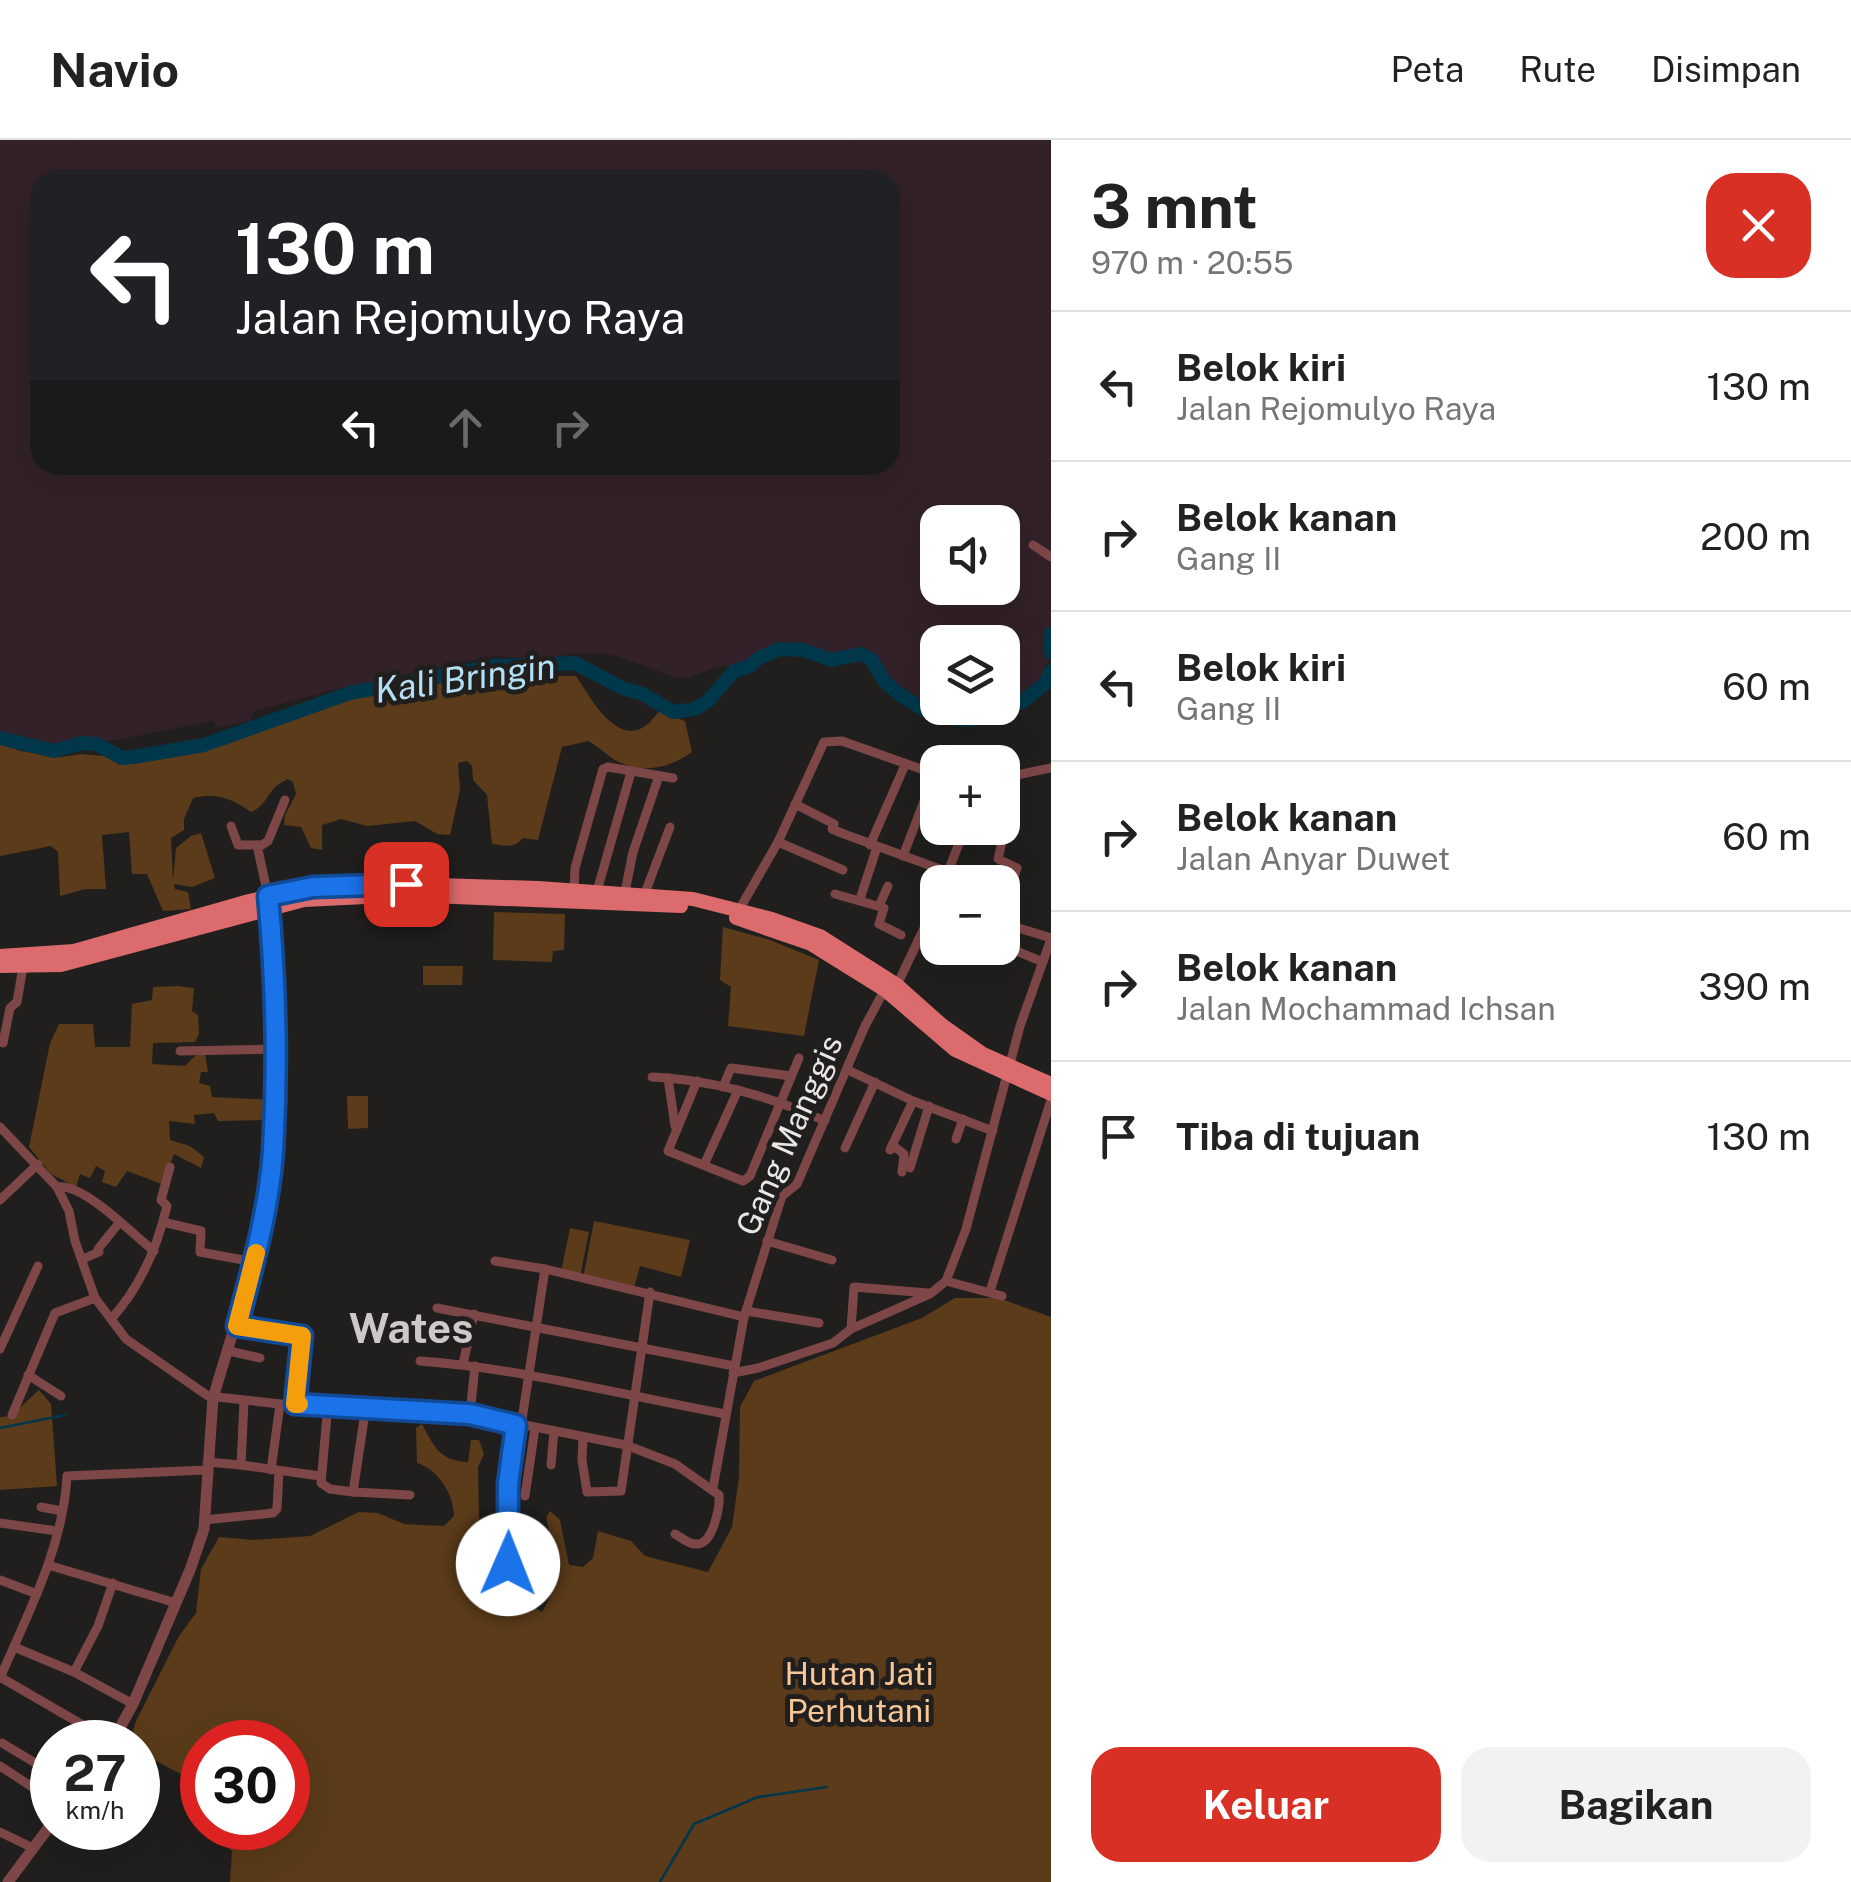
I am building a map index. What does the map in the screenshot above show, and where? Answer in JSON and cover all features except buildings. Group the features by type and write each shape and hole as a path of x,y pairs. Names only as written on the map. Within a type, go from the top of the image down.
{"main road":[{"path":"0,966 75,962 313,887 406,884 684,906 820,936 963,1042 1051,1097"},
{"path":"574,895 596,891 693,899 739,910 771,924"},
{"path":"0,956 74,952 269,902"},
{"path":"1010,1072 1051,1084"}],"street":[{"path":"1033,546 1051,557"},
{"path":"739,910 778,842 821,747 829,740 920,770"},
{"path":"574,895 575,868 603,769 608,766 673,778"},
{"path":"860,899 873,846 904,766"},
{"path":"1020,774 1051,768"},
{"path":"596,891 631,772"},
{"path":"624,892 659,776"},
{"path":"231,826 238,846 268,840 285,800"},
{"path":"796,804 834,824 832,829 928,865"},
{"path":"903,856 920,814"},
{"path":"645,894 670,827"},
{"path":"778,842 843,870"},
{"path":"124,1720 190,1570 204,1520 212,1398 254,1262 272,1152 276,1049 269,902 257,845"},
{"path":"1001,845 998,858 1012,865"},
{"path":"880,906 888,886"},
{"path":"836,894 885,909 879,924 901,934"},
{"path":"437,1308 537,1325 733,1369 758,1368 833,1343 851,1330 930,1294 948,1278 966,1230 1020,1026 1051,938 1020,929"},
{"name":"Gang Manggis","path":"713,1488 745,1314 782,1196 797,1184 848,1070 920,936"},
{"path":"1020,952 1043,962"},
{"path":"3,1044 23,967"},
{"path":"180,1051 276,1049"},
{"path":"697,1080 668,1151 739,1182 747,1180 799,1058"},
{"path":"723,1087 731,1068 791,1076"},
{"path":"848,1070 912,1101 993,1131"},
{"path":"652,1078 697,1080 738,1090 780,1101 825,1121"},
{"path":"668,1078 675,1129"},
{"path":"846,1148 875,1082"},
{"path":"704,1165 738,1090"},
{"path":"991,1288 1051,1097"},
{"path":"912,1101 891,1148 904,1154 906,1170 929,1106"},
{"path":"956,1139 963,1119"},
{"path":"0,1127 56,1187 69,1212 95,1298 126,1339 212,1398 470,1414 626,1445 675,1464 719,1495 718,1510 706,1540 701,1544 690,1543 675,1534"},
{"path":"0,1200 38,1164"},
{"path":"112,1318 124,1305 154,1251 163,1222 166,1205 161,1200 170,1167"},
{"path":"56,1187 87,1195 154,1251"},
{"path":"163,1222 201,1231 200,1252 254,1262"},
{"path":"83,1260 100,1252 119,1224"},
{"path":"767,1241 832,1260"},
{"path":"494,1262 545,1269 745,1314 818,1323"},
{"path":"0,1350 38,1266"},
{"path":"536,1571 508,1564 508,1484 545,1269"},
{"path":"948,1278 1002,1296"},
{"path":"851,1330 854,1288 930,1294"},
{"path":"583,1437 585,1487 590,1494 622,1491 650,1292"},
{"path":"12,1415 55,1314 95,1298"},
{"path":"0,1311 13,1317"},
{"path":"462,1364 474,1314"},
{"path":"237,1326 302,1336 295,1404"},
{"path":"229,1351 260,1358"},
{"path":"420,1361 528,1372 634,1398 725,1414"},
{"path":"470,1414 475,1366"},
{"path":"28,1375 61,1396"},
{"path":"241,1465 244,1401"},
{"path":"204,1520 273,1513 277,1508 275,1470 280,1404"},
{"path":"328,1404 320,1476 324,1487 410,1496"},
{"path":"354,1492 366,1406"},
{"path":"525,1496 535,1428"},
{"path":"551,1465 554,1432"},
{"path":"74,1720 0,1678 48,1565 67,1476 241,1465 320,1476"},
{"path":"41,1508 62,1511"},
{"path":"0,1523 57,1532"},
{"path":"48,1565 176,1603"},
{"path":"0,1580 38,1594"},
{"path":"74,1672 98,1626 112,1583"},
{"path":"14,1647 74,1672 133,1704"},
{"path":"1,1744 30,1760"},
{"path":"0,1766 30,1786"},
{"path":"0,1832 30,1847"},
{"path":"8,1882 31,1850"}],"shaded area":[{"path":"0,140 1051,140 1051,624 1049,658 1041,678 1023,696 1020,697 1020,625 920,625 920,703 888,679 870,653 828,656 784,645 760,653 746,664 717,667 689,677 675,677 611,654 576,653 546,659 493,656 254,711 250,721 217,727 213,721 111,741 89,739 50,748 0,734"}],"green space":[{"path":"576,676 605,717 626,730 648,724 659,712 685,721 692,752 665,766 645,768 625,765 588,741 562,747 538,840 523,838 509,846 492,844 487,795 473,780 472,766 467,761 458,763 460,790 450,835 437,834 415,821 367,826 341,819 322,825 322,850 311,848 301,827 284,825 296,794 288,779 251,812 223,798 193,798 184,830 171,838 173,881 176,848 201,833 215,878 192,887 174,884 175,889 188,892 191,909 163,911 147,874 132,874 129,832 102,835 106,889 85,889 60,896 58,852 51,846 0,856 0,743 20,751 61,757 104,756 126,764 210,746 339,702 417,682 472,677 493,682"},
{"path":"494,912 565,914 564,950 553,951 552,962 493,960"},
{"path":"723,927 819,960 804,1036 728,1026 731,987 720,980"},
{"path":"423,966 463,966 462,985 423,985"},
{"path":"153,987 194,988 192,1011 198,1015 199,1034 195,1042 153,1043 152,1064 185,1066 197,1054 205,1053 208,1072 201,1072 199,1083 210,1086 212,1097 273,1100 272,1120 218,1121 214,1113 194,1115 195,1124 169,1121 170,1140 190,1146 204,1157 201,1168 174,1154 162,1184 127,1171 116,1187 102,1182 105,1171 96,1166 90,1178 80,1174 76,1187 51,1174 29,1147 50,1043 59,1024 93,1024 95,1047 130,1047 132,1004 152,1000"},
{"path":"347,1096 368,1096 368,1128 348,1129"},
{"path":"594,1221 690,1240 681,1277 640,1266 634,1288 583,1278"},
{"path":"570,1228 589,1232 580,1277 561,1272"},
{"name":"Hutan Jati Perhutani","path":"955,1298 999,1298 1051,1317 1051,1882 230,1882 231,1850 310,1850 310,1720 180,1720 180,1774 160,1763 160,1720 137,1720 179,1636 196,1613 201,1569 219,1537 254,1540 310,1536 359,1512 378,1513 404,1524 444,1526 454,1516 451,1500 432,1471 417,1463 416,1428 422,1424 434,1446 451,1459 468,1462 471,1440 479,1440 484,1454 478,1467 479,1520 466,1535 480,1563 483,1590 489,1600 510,1595 542,1612 554,1578 554,1554 546,1518 550,1511 560,1520 569,1565 583,1567 593,1558 598,1531 631,1541 645,1556 708,1572 732,1527 739,1477 740,1407 754,1381 922,1318"},
{"path":"39,1390 51,1404 57,1486 0,1490 0,1417 11,1416"}],"waterway":[{"name":"Kali Bringin","path":"1051,634 1051,652"},
{"name":"Kali Bringin","path":"0,738 54,751 82,743 96,744 122,758 133,757 204,745 350,693 494,666 575,663 673,712 695,709 708,701 734,671 779,649 803,650 831,660 860,654 871,659 885,682 899,694 926,711 960,720 975,719 1022,702 1046,683 1051,671"},
{"path":"0,1428 65,1415"},
{"path":"660,1882 694,1824 758,1797 827,1787"}],"slow traffic":[{"path":"256,1253 237,1326 302,1336 295,1404 299,1404"}],"district":[{"name":"Wates","path":"411,1327"}],"route":[{"path":"406,884 313,887 268,896 276,1049 272,1152 254,1262 237,1326 302,1336 295,1404 470,1414 516,1425 508,1484 508,1564"}]}
